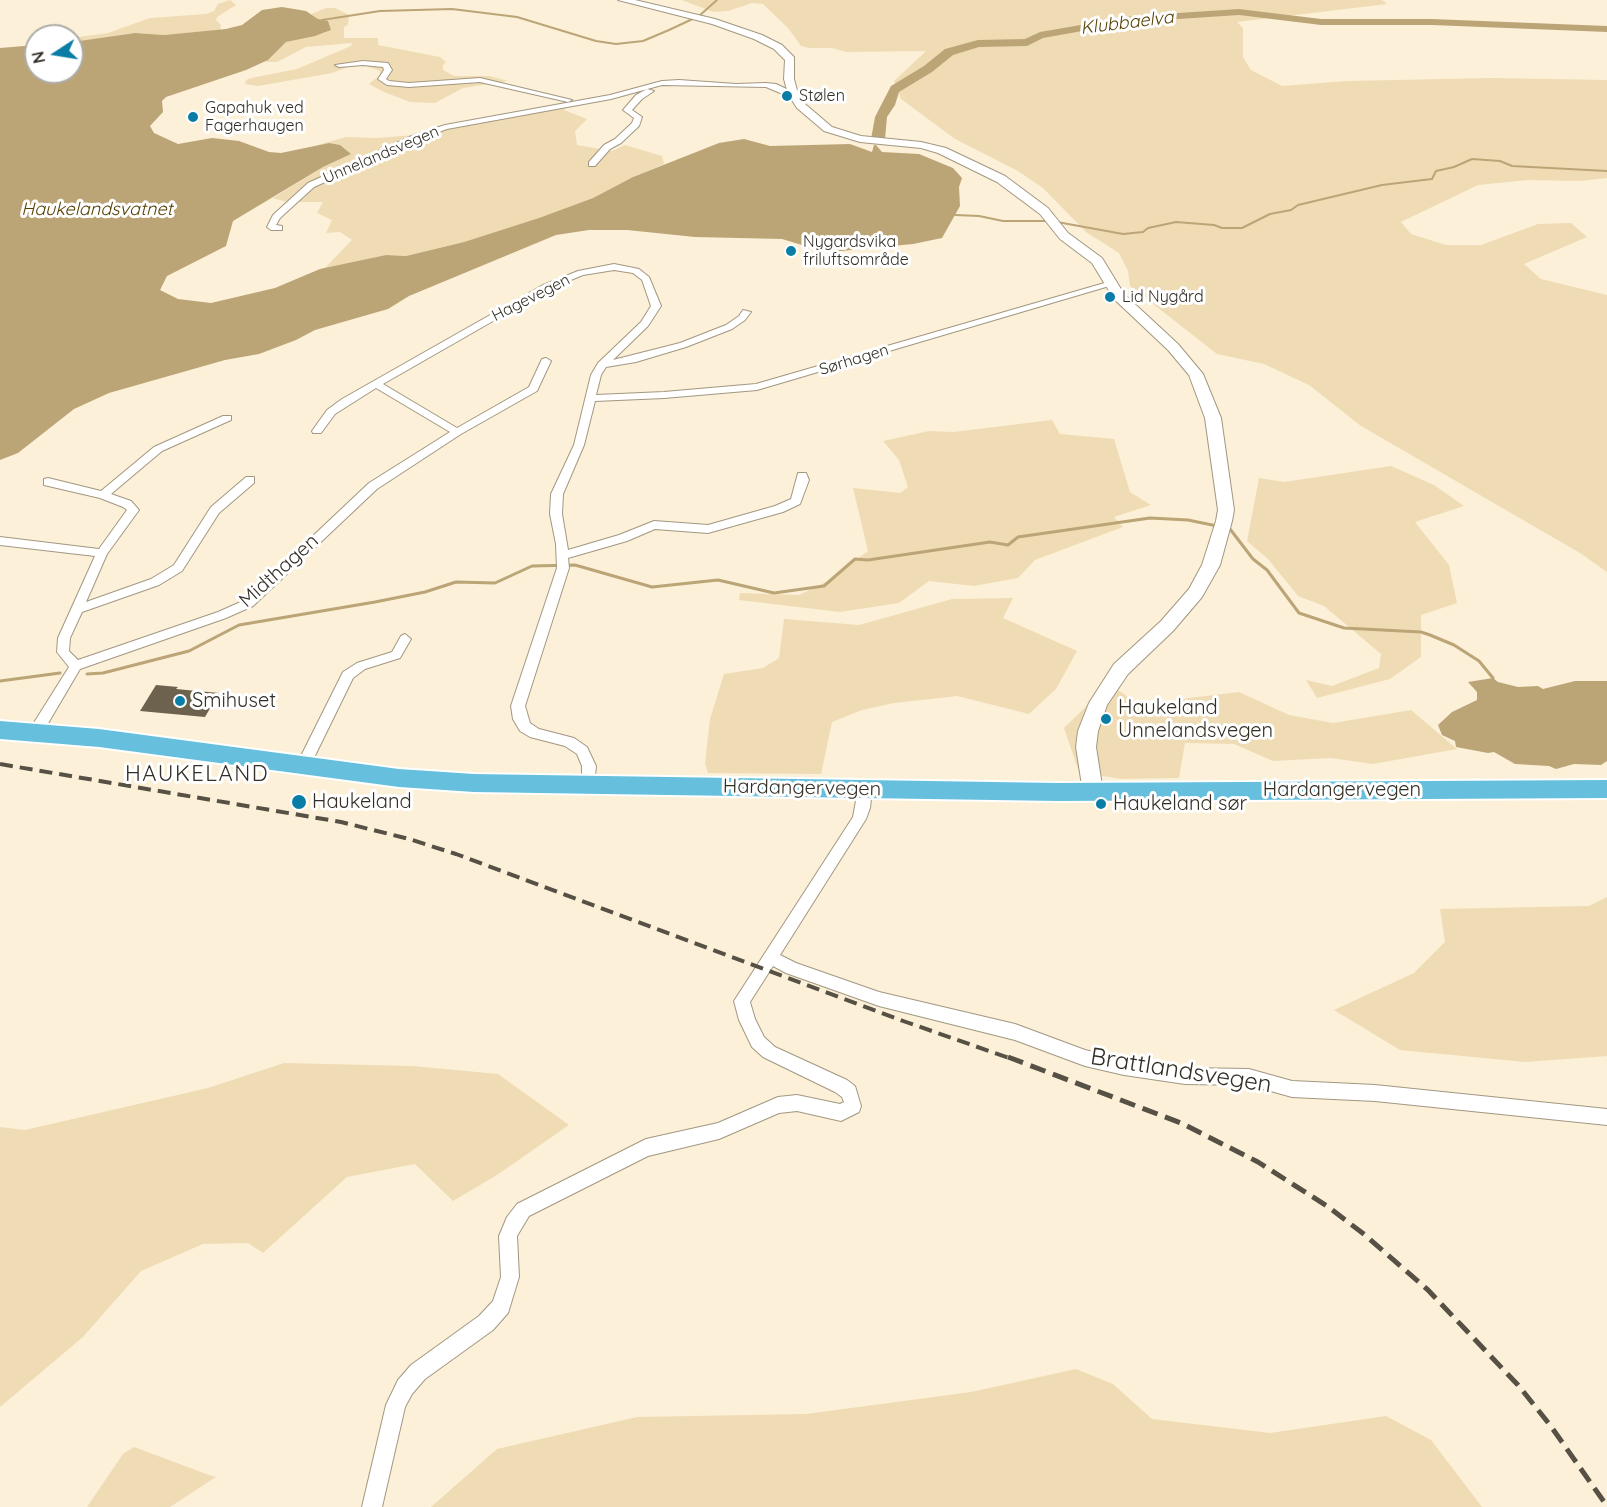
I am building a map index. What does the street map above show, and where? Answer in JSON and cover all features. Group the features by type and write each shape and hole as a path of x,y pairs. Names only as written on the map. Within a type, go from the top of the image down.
{"main road":[{"path":"623,0 715,22 758,37 778,48 790,59 789,79 793,94 801,106 815,120 838,133 860,139 921,145 942,150 1001,179 1044,211 1064,236 1097,261 1119,296 1188,363 1200,382 1213,418 1226,510 1211,565 1196,593 1167,626 1121,669 1098,703 1088,731 1086,747 1093,792"},
{"name":"Hardangervegen","path":"0,730 99,738 421,780 865,790 1093,792 1607,789"}],"street":[{"name":"Unnelandsvegen","path":"339,65 363,63 385,65 388,70 382,79 387,83 409,85 480,80 506,85 547,98 588,101"},
{"name":"Unnelandsvegen","path":"279,228 271,227 276,218 311,185 417,137 445,127 588,101 662,83 765,85 774,86 785,93 793,94"},
{"path":"592,164 607,147 618,141 636,124 638,117 627,110 639,97 662,83"},
{"name":"Hagevegen","path":"317,431 331,412 546,287 593,270 614,267 629,268 646,279 656,306 645,324 602,364 596,375 579,445 556,494 556,514 563,561 518,706 520,719 525,728 569,742 582,751 589,766 589,784"},
{"name":"Sørhagen","path":"590,398 664,395 757,387 1111,284"},
{"path":"602,364 632,360 683,345 729,327 742,318 746,312"},
{"name":"Midthagen","path":"76,666 241,608 249,603 373,486 457,432 533,389 546,361"},
{"path":"376,384 457,432"},
{"path":"103,495 165,445 227,418"},
{"path":"563,561 654,525 708,529 779,509 796,501 803,483 802,475"},
{"path":"78,609 155,582 178,568 215,510 250,480"},
{"path":"35,733 76,666 66,658 62,645 102,553 133,510 127,504 103,495 48,482"},
{"path":"0,541 102,553"},
{"path":"303,766 348,675 361,666 396,655 405,639"},
{"path":"372,1507 396,1405 405,1387 418,1372 486,1323 501,1306 510,1277 508,1236 513,1223 523,1210 646,1148 719,1131 778,1105 796,1103 841,1113 853,1106 849,1092 841,1086 769,1052 752,1033 742,1001 859,819 865,790"},
{"name":"Brattlandsvegen","path":"770,957 791,968 879,999 1015,1032 1085,1058 1124,1067 1185,1076 1249,1077 1292,1089 1375,1093 1607,1117"}],"shaded area":[{"path":"230,0 236,5 217,17 216,20 221,25 220,30 164,35 135,33 84,40 84,36 108,33 150,18 206,14 214,11 218,4"},
{"path":"682,0 1382,0 1387,4 1237,22 1243,28 1243,57 1251,70 1282,86 1347,81 1492,78 1607,80 1607,178 1581,181 1528,180 1478,185 1401,222 1411,234 1446,245 1481,245 1538,224 1571,223 1587,237 1524,264 1541,279 1607,295 1607,572 1580,553 1361,426 1309,385 1264,364 1217,354 1130,286 1128,271 1119,253 1086,232 1043,188 1018,171 955,139 901,99 894,81 926,51 846,52 832,48 809,48 801,46 788,28 763,4 752,3 728,11 713,12"},
{"path":"326,8 335,8 349,15 348,25 344,27 344,38 378,38 378,45 440,57 446,62 443,70 454,76 489,76 508,81 463,88 435,103 410,102 369,84 380,75 380,71 364,65 258,86 245,84 246,80 251,78 297,69 351,46 352,43 306,47 277,62 265,62 286,42 327,32 328,22 311,14"},
{"path":"570,103 564,110 587,119 575,131 577,145 612,151 625,145 662,156 664,164 593,198 540,218 464,242 406,256 386,255 324,269 352,240 340,232 326,233 332,220 317,213 323,202 287,202 273,198 323,167 350,154 339,145 329,143 314,146 346,137 376,138 416,135"},
{"path":"1052,420 1060,434 1114,439 1130,492 1151,505 1114,517 1123,527 1035,560 1018,578 974,586 929,581 899,603 840,612 739,600 740,593 799,595 826,582 868,551 853,488 900,493 908,487 899,460 883,441 929,431 953,432"},
{"path":"1391,466 1434,485 1464,506 1415,522 1449,565 1457,603 1421,615 1421,657 1390,679 1317,698 1306,680 1332,686 1379,668 1381,654 1324,606 1298,596 1268,559 1247,541 1259,478 1284,482"},
{"path":"1013,598 1003,618 1077,651 1056,689 1029,714 957,696 894,703 862,710 832,722 821,774 708,773 705,763 710,719 724,674 763,668 779,658 784,619 859,625 952,599"},
{"path":"1109,684 1144,708 1189,698 1239,692 1289,715 1333,723 1411,710 1457,749 1373,764 1331,758 1273,761 1234,744 1185,743 1179,778 1121,779 1079,772 1064,728"},
{"path":"1607,897 1607,1056 1525,1062 1400,1050 1334,1010 1414,973 1445,942 1440,909 1589,906"},
{"path":"284,1063 412,1066 498,1074 569,1125 497,1175 453,1201 415,1164 347,1177 263,1253 248,1243 203,1244 141,1271 83,1337 0,1407 0,1127 25,1130 208,1088"},
{"path":"1076,1369 1113,1384 1152,1419 1270,1433 1386,1416 1431,1440 1482,1507 431,1507 497,1449 637,1417 806,1414 971,1392"},
{"path":"134,1447 216,1477 170,1507 87,1507 123,1454"}],"water":[{"name":"Haukelandsvatnet","path":"282,7 306,11 318,19 328,21 331,30 286,42 268,60 246,70 166,97 162,101 163,112 150,126 154,133 178,144 212,138 239,141 269,152 281,153 329,143 340,145 351,154 323,167 233,221 226,246 167,276 160,290 178,299 211,303 275,288 320,269 386,255 406,256 464,242 593,198 633,177 719,143 744,139 770,146 850,144 872,152 876,145 882,152 919,154 953,168 962,178 959,187 960,206 942,238 913,244 841,251 815,249 782,239 695,237 627,230 589,230 556,235 409,296 388,309 315,330 259,354 225,360 109,393 74,409 18,453 0,460 0,48 24,46 24,84 84,84 84,40 135,33 164,35 226,29 242,25 262,10"},
{"path":"1493,678 1498,682 1518,687 1538,686 1543,689 1575,681 1607,681 1607,761 1601,765 1574,764 1556,769 1549,766 1515,764 1494,752 1456,747 1455,741 1442,735 1438,725 1452,712 1477,700 1477,692 1468,682"}],"building":[{"name":"Smihuset","path":"156,685 219,693 205,717 140,711"}],"waterway":[{"path":"322,20 380,11 452,9 517,17 596,41 616,44 643,41 669,30 699,16 717,0"},
{"name":"Klubbaelva","path":"878,139 881,117 895,89 928,69 949,52 978,44 1027,42 1040,35 1133,19 1239,12 1321,22 1432,22 1607,29"},
{"path":"1057,222 1123,234 1143,232 1148,228 1176,222 1214,225 1222,228 1242,228 1270,214 1291,210 1298,205 1382,185 1432,179 1436,171 1454,167 1472,159 1500,161 1512,166 1607,171"},
{"path":"955,215 979,216 1003,221 1046,221"},
{"path":"87,674 103,673 189,651 239,625 375,602 425,592 456,582 495,583 532,566 575,565 652,587 718,580 774,593 824,586 855,559 868,560 990,542 1008,545 1018,537 1150,518 1188,520 1217,526"},
{"path":"1230,529 1253,559 1267,570 1299,613 1344,628 1421,632 1430,635 1454,645 1479,661 1493,678"},
{"path":"0,681 60,673"}],"railway":[{"path":"0,764 341,822 409,839 456,854 906,1022 1012,1059"},
{"path":"1008,1057 1181,1123 1258,1162 1327,1206 1365,1235 1428,1290 1518,1385 1550,1425 1607,1506"}],"place":[{"name":"Stølen","path":"787,96"},
{"name":"Gapahuk ved Fagerhaugen","path":"193,117"},
{"name":"Nygardsvika friluftsområde","path":"791,251"},
{"name":"Lid Nygård","path":"1110,297"},
{"name":"Smihuset","path":"180,701"},
{"name":"Haukeland Unnelandsvegen","path":"1106,719"},
{"name":"Haukeland","path":"299,802"},
{"name":"Haukeland sør","path":"1101,804"}],"district":[{"name":"HAUKELAND","path":"197,774"}]}
